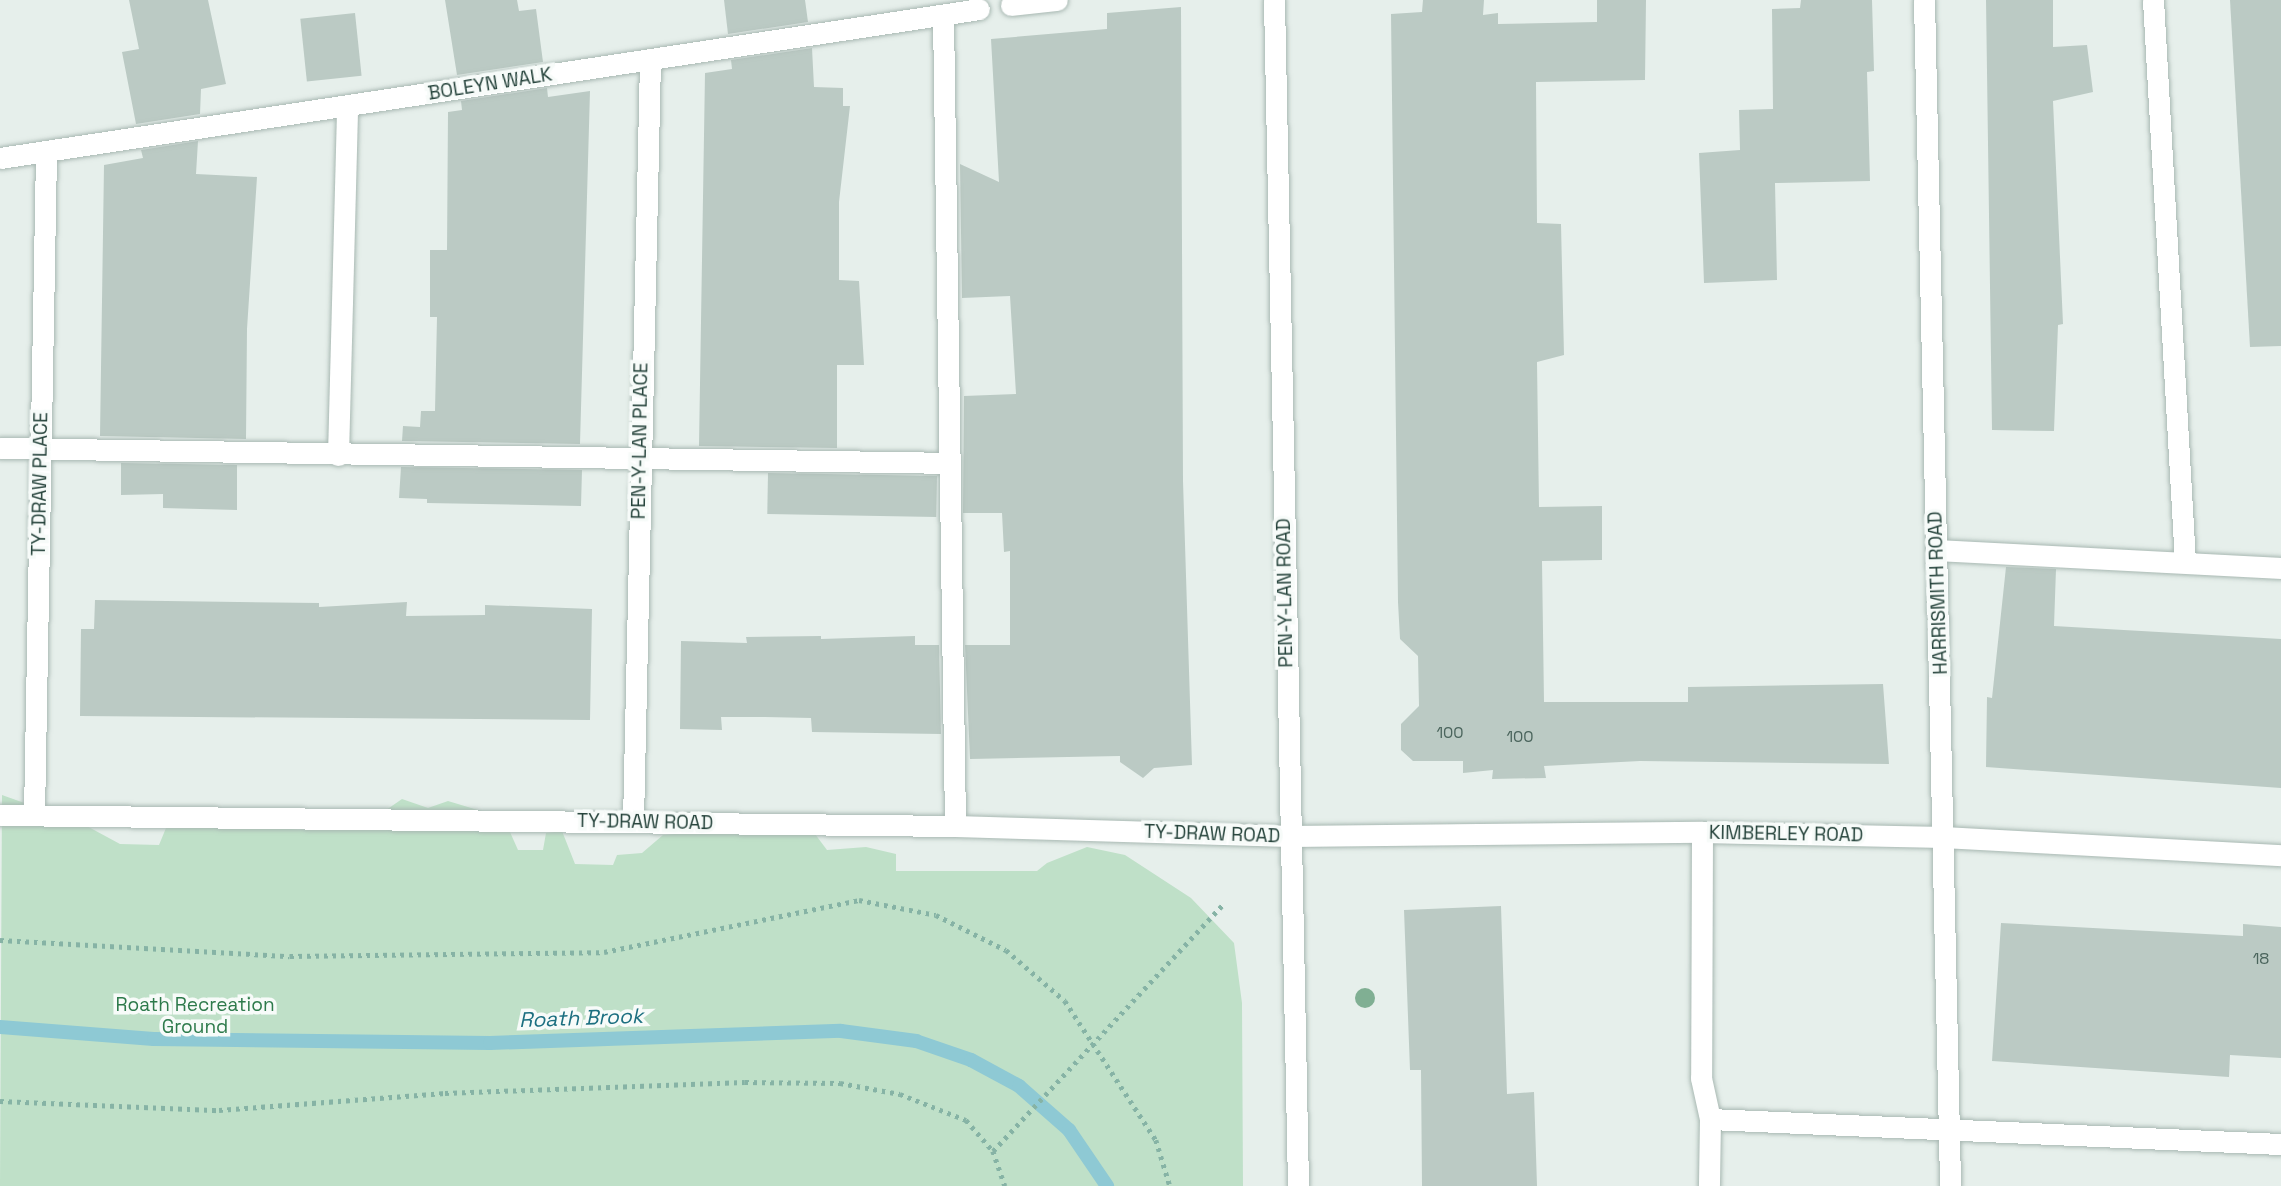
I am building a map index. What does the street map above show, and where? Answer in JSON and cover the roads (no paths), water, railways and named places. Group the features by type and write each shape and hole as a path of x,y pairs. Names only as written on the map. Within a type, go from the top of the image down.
{"street":[{"path":"1011,5 1057,0"},
{"name":"PEN-Y-LAN ROAD","path":"1274,0 1298,1186"},
{"name":"HARRISMITH ROAD","path":"1924,0 1950,1186"},
{"path":"2153,0 2185,562"},
{"name":"BOLEYN WALK","path":"0,158 979,9"},
{"path":"943,15 955,826"},
{"name":"PEN-Y-LAN PLACE","path":"633,821 639,458 650,60"},
{"path":"338,455 347,106"},
{"name":"TY-DRAW PLACE","path":"34,815 46,153"},
{"path":"0,448 950,463"},
{"path":"1937,550 2281,568"},
{"name":"TY-DRAW ROAD","path":"0,816 633,821 955,826 1290,836"},
{"path":"1702,832 1701,1078 1710,1119 1709,1186"},
{"name":"KIMBERLEY ROAD","path":"1290,836 1702,832 1944,837 2281,855"},
{"path":"1710,1119 2281,1144"}],"waterway":[{"name":"Roath Brook","path":"0,1027 154,1039 490,1043 841,1031 916,1041 971,1060 1019,1086 1069,1130 1107,1186"}],"park label":[{"name":"Roath Recreation Ground","path":"195,1016"}]}
